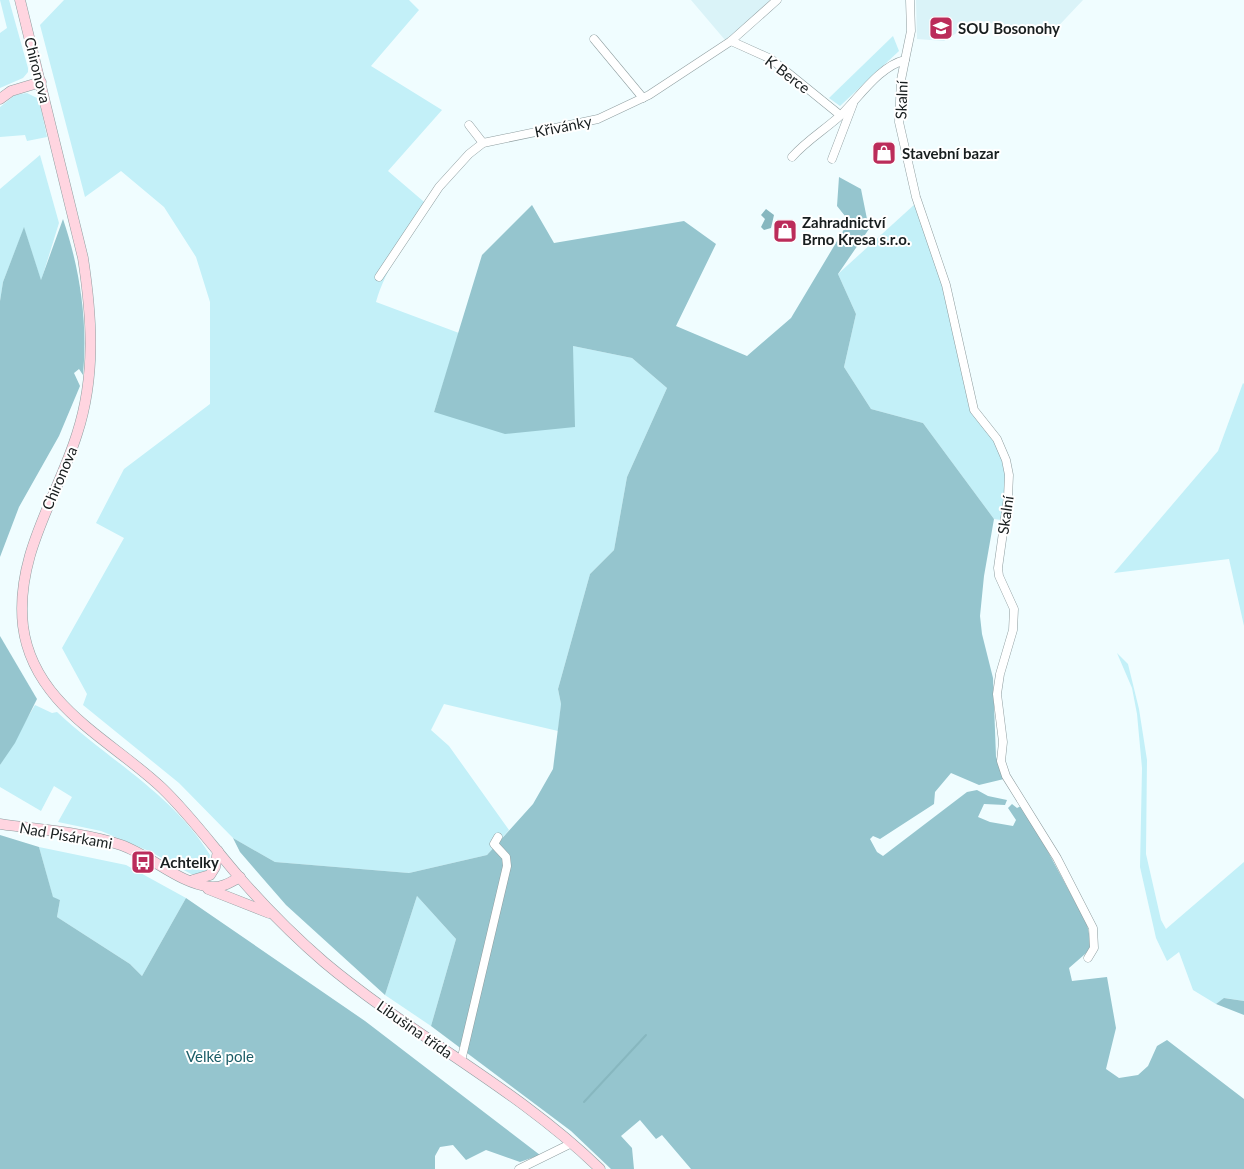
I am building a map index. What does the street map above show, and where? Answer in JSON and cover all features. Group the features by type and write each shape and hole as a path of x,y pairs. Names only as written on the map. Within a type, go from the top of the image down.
{"street":[{"name":"Chironova","path":"20,0 83,258 90,300 91,366 85,409 76,437 47,505 27,566 22,604 26,643 38,674 60,703 164,790 240,877"},
{"name":"Křivánky","path":"379,277 439,187 469,154 483,143 598,119 643,98 731,41 778,0"},
{"name":"Skalní","path":"910,0 911,31 901,80 899,122 916,197 946,285 974,410 1002,449 1009,475 1008,497 998,568 999,576 1014,609 1013,630 1000,674 997,694 1003,742 1001,761 1006,776 1057,858 1093,928 1094,948 1088,958"},
{"path":"594,39 643,98"},
{"name":"K Berce","path":"731,41 771,59 840,115"},
{"name":"Skalní","path":"792,157 800,147 840,115 892,65 905,60"},
{"path":"0,99 10,91 41,82"},
{"name":"Skalní","path":"832,159 854,102"},
{"path":"469,125 483,143"},
{"name":"Nad Pisárkami","path":"0,824 94,838 120,845 188,880 215,887 224,886 240,877"},
{"path":"461,1061 507,866 506,857 494,844 498,837"},
{"path":"188,880 202,879 210,875 215,866 218,851"},
{"name":"Libušina třída","path":"240,877 276,918 308,948 348,981 531,1110 572,1143 600,1169"},
{"path":"188,880 258,907 276,918"},
{"path":"519,1169 572,1143"}],"shaded area":[{"path":"0,0 9,0 28,72 23,78 0,88 0,33 7,28"},
{"path":"64,0 409,0 419,10 371,66 442,110 388,171 430,207 392,264 376,302 459,333 434,412 573,346 632,358 667,388 627,477 614,550 590,574 558,689 561,704 558,731 444,704 431,730 449,746 509,830 487,855 409,873 275,862 233,838 179,783 83,705 87,694 62,648 124,538 96,523 124,469 210,404 210,302 196,257 164,207 121,171 85,197 40,25"},
{"path":"691,0 770,0 738,31 725,40"},
{"name":"SOU Bosonohy","path":"916,0 1083,0 1049,36 977,20 944,41 917,39"},
{"path":"893,36 899,51 840,106 829,98"},
{"path":"27,93 39,99 47,137 27,141 25,135 0,137 0,107 15,95"},
{"path":"40,155 59,223 41,281 24,228 3,282 0,301 0,189"},
{"path":"915,204 942,283 970,409 993,438 1003,455 1007,471 1001,520 994,519 923,423 871,409 844,367 856,314 838,274"},
{"path":"766,209 774,215 771,228 764,230 761,227 765,219 761,215"},
{"path":"1243,383 1244,626 1229,559 1114,573 1218,451"},
{"path":"1117,653 1128,664 1139,709 1147,760 1146,854 1161,920 1166,929 1244,862 1244,1001 1225,998 1216,1004 1193,990 1179,952 1167,961 1156,938 1140,867 1142,768 1137,714 1132,688"},
{"path":"35,705 52,713 57,712 159,795 195,833 210,855 207,870 202,874 191,874 149,851 101,831 58,822 72,797 54,786 41,811 0,787 0,765"},
{"path":"39,847 126,865 186,898 142,976 130,964 57,917 60,900 53,898"},
{"path":"417,896 456,939 431,1026 385,995"}],"green space":[{"path":"839,177 861,189 869,229 838,274 856,314 844,367 871,409 923,423 994,519 984,576 980,616 982,634 993,678 996,757 1004,779 979,785 951,773 935,792 934,804 880,839 873,836 870,839 877,852 883,856 967,792 977,790 988,796 1007,800 1005,805 984,804 978,817 990,822 1013,826 1016,820 1008,808 1012,804 1017,808 1021,806 1032,822 1087,924 1092,948 1069,968 1072,981 1107,977 1116,1028 1106,1069 1119,1078 1138,1075 1148,1066 1157,1046 1167,1040 1244,1099 1244,1169 691,1169 662,1135 656,1139 640,1120 621,1136 632,1148 634,1169 611,1169 571,1131 431,1026 456,939 417,896 385,995 286,905 240,852 233,838 275,862 409,873 487,855 533,804 553,769 561,704 558,689 590,574 614,550 627,477 667,388 632,358 573,346 575,427 505,434 434,412 482,255 532,205 554,243 684,221 716,244 676,326 747,356 791,318 849,221 837,206"},
{"path":"63,219 74,257 81,296 84,335 83,375 79,369 74,373 80,386 59,436 19,507 0,557 0,301 3,282 24,227 41,280"},
{"path":"0,636 37,699 15,743 0,765"},
{"name":"Velké pole","path":"0,835 39,847 53,897 60,900 57,917 130,964 142,976 186,898 365,1021 540,1155 520,1162 486,1150 466,1160 453,1145 440,1147 435,1156 435,1169 0,1169"},
{"path":"1224,998 1244,1001 1244,1015 1216,1004"}],"waterway":[{"path":"584,1102 646,1035"}],"place":[{"name":"SOU Bosonohy","path":"941,28"},
{"name":"Stavební bazar","path":"884,153"},
{"name":"Zahradnictví Brno Kresa s.r.o.","path":"785,231"},
{"name":"Achtelky","path":"143,862"}]}
